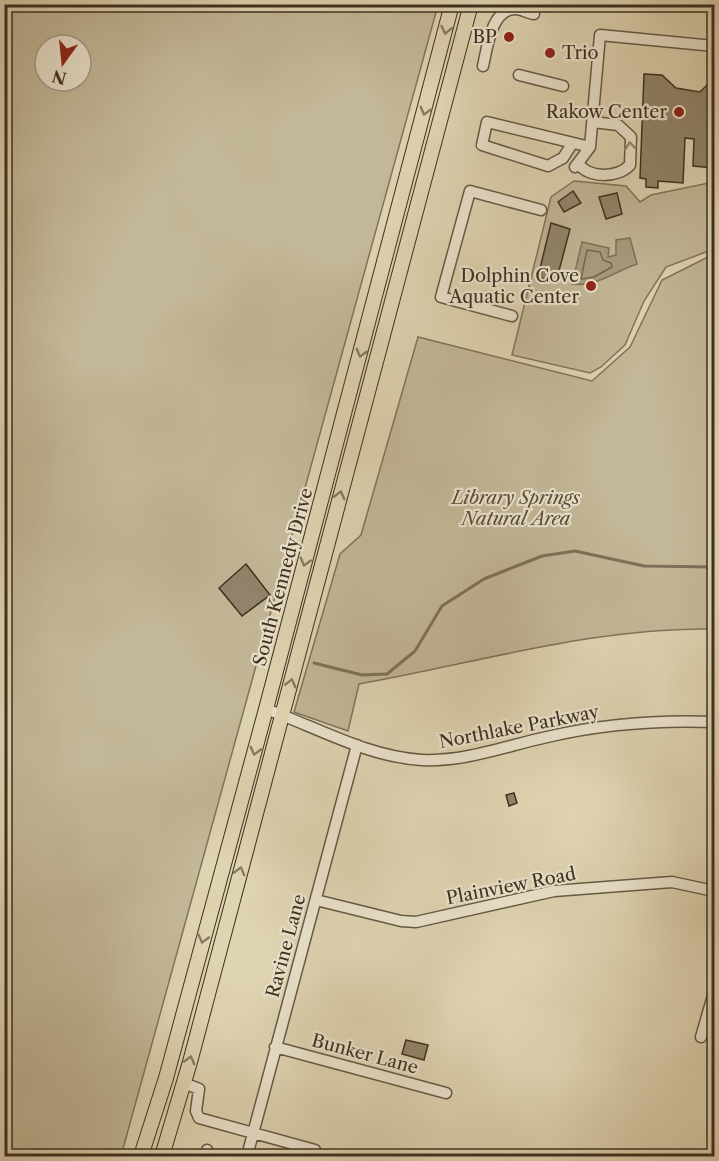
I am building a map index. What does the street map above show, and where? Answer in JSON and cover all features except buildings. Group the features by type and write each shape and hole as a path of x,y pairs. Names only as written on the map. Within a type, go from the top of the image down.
{"main road":[{"name":"South Kennedy Drive","path":"141,1156 166,1078 266,709 452,4"},
{"name":"South Kennedy Drive","path":"162,1156 184,1083 283,715 471,4"}],"street":[{"path":"483,66 492,30 501,14 514,9 534,14"},
{"path":"593,122 618,125 631,137 630,165 619,174 592,174 576,165 590,147 600,35 714,45"},
{"path":"519,75 563,86"},
{"path":"572,144 563,158 548,166 482,145 488,122 590,147"},
{"path":"512,316 441,297 470,191 541,210"},
{"name":"Northlake Parkway","path":"266,709 357,745 409,759 448,759 586,728 667,720 714,722"},
{"name":"Ravine Lane","path":"247,1156 357,745"},
{"name":"Plainview Road","path":"316,900 401,921 416,922 554,891 672,882 714,891"},
{"path":"701,1037 714,992"},
{"name":"Bunker Lane","path":"275,1047 446,1093"},
{"path":"184,1083 199,1089 196,1111 199,1118 315,1150 314,1156"}],"green space":[{"path":"5,5 438,5 121,1156 5,1156"},
{"name":"Dolphin Cove Aquatic Center","path":"574,181 626,186 640,202 651,195 713,182 714,185 714,249 666,267 644,301 625,345 601,367 590,373 512,355 551,197"},
{"name":"Library Springs Natural Area","path":"714,254 714,629 669,630 580,640 359,684 348,731 294,712 340,554 361,535 418,337 592,381 630,347 662,280"}],"water":[{"path":"630,238 637,264 597,281 572,284 582,242 609,248 608,257 616,255 616,240"}],"waterway":[{"path":"314,663 362,675 387,674 415,651 442,606 484,579 542,556 575,551 644,566 714,567"}],"place":[{"name":"BP","path":"509,37"},
{"name":"Trio","path":"550,53"},
{"name":"Rakow Center","path":"679,112"},
{"name":"Dolphin Cove Aquatic Center","path":"591,286"}]}
